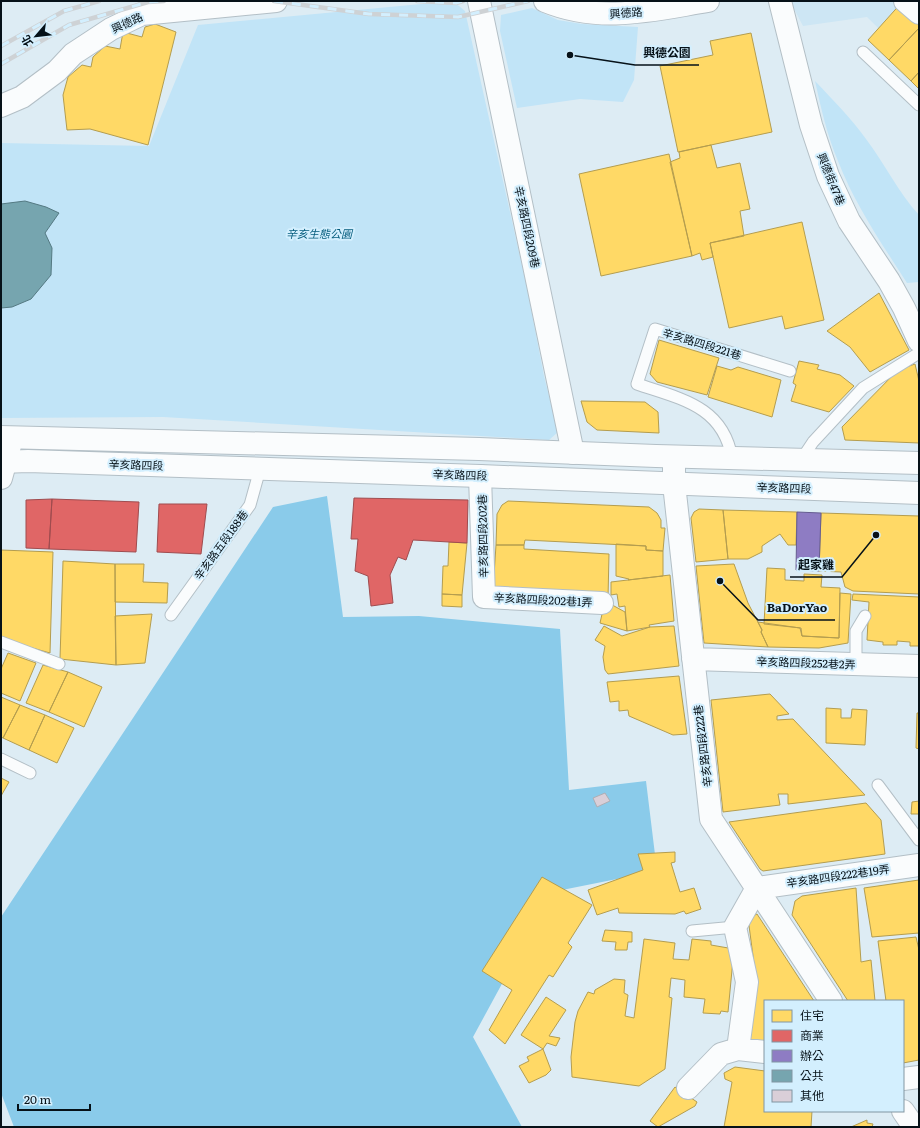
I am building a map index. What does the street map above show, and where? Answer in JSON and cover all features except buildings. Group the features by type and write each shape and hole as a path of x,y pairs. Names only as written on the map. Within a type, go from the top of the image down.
{"street":[{"name":"興德路","path":"1,106 22,97 56,71 73,54 111,29 142,14 276,1"},
{"name":"辛亥路四段209巷","path":"479,1 573,453"},
{"name":"興德路","path":"545,1 555,5 591,13 614,15 639,7 708,1"},
{"name":"興德街47巷","path":"780,1 811,125 828,176 849,221 889,281 904,308 919,341"},
{"path":"905,1 919,13"},
{"path":"2,467 7,438 479,449 674,457 919,464"},
{"name":"辛亥路四段222巷","path":"674,457 674,484 711,819 830,1000"},
{"name":"辛亥路四段","path":"2,467 28,461 480,476 919,493"},
{"name":"辛亥路四段202巷","path":"480,476 484,597"},
{"name":"辛亥路四段202巷1弄","path":"484,597 602,603"},
{"name":"辛亥路四段252巷2弄","path":"693,659 919,666"},
{"name":"辛亥路四段222巷19弄","path":"757,888 919,865"},
{"path":"738,1049 747,982 735,927 757,888"},
{"path":"688,1088 720,1054 738,1049 764,1052"},
{"path":"904,1079 919,1077"}],"lane":[{"path":"863,52 919,105"},
{"name":"辛亥路四段221巷","path":"732,458 729,441 717,422 706,413 694,404 637,384 655,329 790,371"},
{"path":"801,460 813,442 863,388 919,353"},
{"path":"479,449 480,476"},
{"name":"辛亥路五段188巷","path":"171,615 250,505 260,469"},
{"path":"856,664 856,631 865,616"},
{"path":"1,642 59,664"},
{"path":"1,759 30,773"},
{"path":"878,785 919,840"},
{"path":"692,931 735,927"}],"shaded area":[{"path":"790,1 919,1 919,68 867,17 803,26"},
{"path":"327,496 343,617 419,616 560,629 569,790 646,781 657,871 552,892 473,1037 522,1127 14,1127 1,1093 1,917 273,507"}],"green space":[{"name":"辛亥生態公園","path":"453,1 465,11 527,288 544,376 558,432 549,440 163,417 1,418 1,143 149,146 198,25"},
{"path":"532,8 558,20 582,24 638,27 634,80 623,102 580,99 517,108 500,31 501,15"},
{"path":"815,81 842,109 860,131 911,206 919,215 919,282 907,283 852,193 834,151"}],"railway":[{"path":"1,46 64,11 99,1"},
{"path":"1,64 69,25 148,2 164,1"},
{"path":"274,1 369,14 458,17 528,1"},
{"path":"417,1 456,3 463,1"}],"place":[{"name":"興德公園","path":"570,55"},
{"name":"起家雞","path":"876,535"},
{"name":"BaDorYao","path":"720,581"}]}
